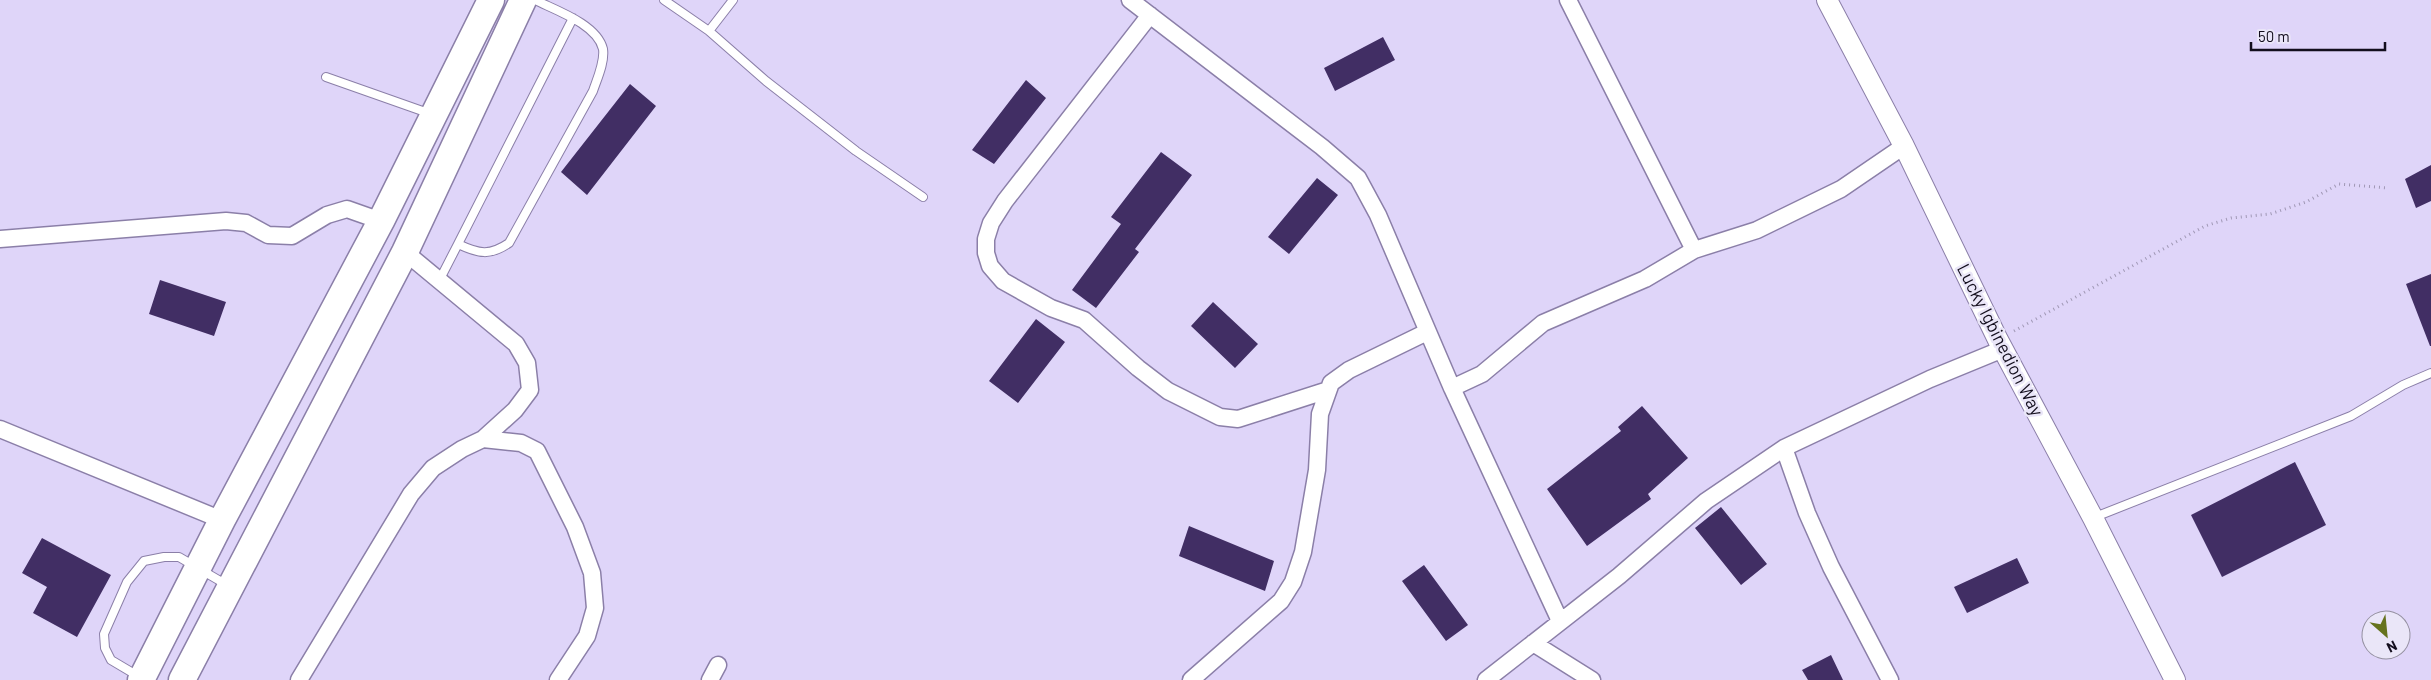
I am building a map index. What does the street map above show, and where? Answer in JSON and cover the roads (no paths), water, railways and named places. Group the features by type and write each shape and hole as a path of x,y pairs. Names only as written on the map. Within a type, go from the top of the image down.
{"highway":[{"path":"141,679 222,520 381,221 491,0"},
{"path":"182,680 405,252 522,0"}],"street":[{"path":"1130,0 1322,147 1358,178 1378,215 1452,388 1560,621"},
{"path":"1568,0 1694,250"},
{"name":"Lucky Igbinedion Way","path":"1827,0 1904,146 2001,344 2093,518 2174,680"},
{"path":"1150,15 1005,201 992,223 986,240 986,253 990,266 1003,281 1051,308 1084,320 1138,368 1168,390 1220,418 1238,418 1328,390"},
{"path":"1452,388 1482,374 1544,323 1645,279 1694,250 1757,230 1841,188 1904,146"},
{"path":"0,239 226,221 246,223 268,235 292,236 327,214 347,209 381,221"},
{"path":"299,680 411,494 433,468 462,449 483,439 515,410 530,390 526,363 516,344 440,279 405,252"},
{"path":"1191,680 1281,601 1293,582 1303,552 1317,470 1320,414 1331,383 1350,370 1427,332"},
{"path":"1486,680 1619,576 1706,501 1784,448 2001,344"},
{"path":"0,428 222,520"},
{"path":"483,439 521,442 537,451 575,527 592,573 595,608 587,636 558,680"},
{"path":"1784,448 1807,513 1831,567 1890,680"},
{"path":"1533,643 1592,680"},
{"path":"710,680 718,665"}],"lane":[{"path":"458,244 476,253 497,251 509,242 593,91 600,72 603,50 596,34 573,18 535,0"},
{"path":"664,0 709,31 766,81 856,151 923,197"},
{"path":"709,31 733,0"},
{"path":"440,279 573,18"},
{"path":"326,77 433,114"},
{"path":"2093,518 2351,416 2403,385 2431,373"},
{"path":"141,679 111,660 106,648 104,634 127,582 144,561 164,557 179,557 231,587"}]}
